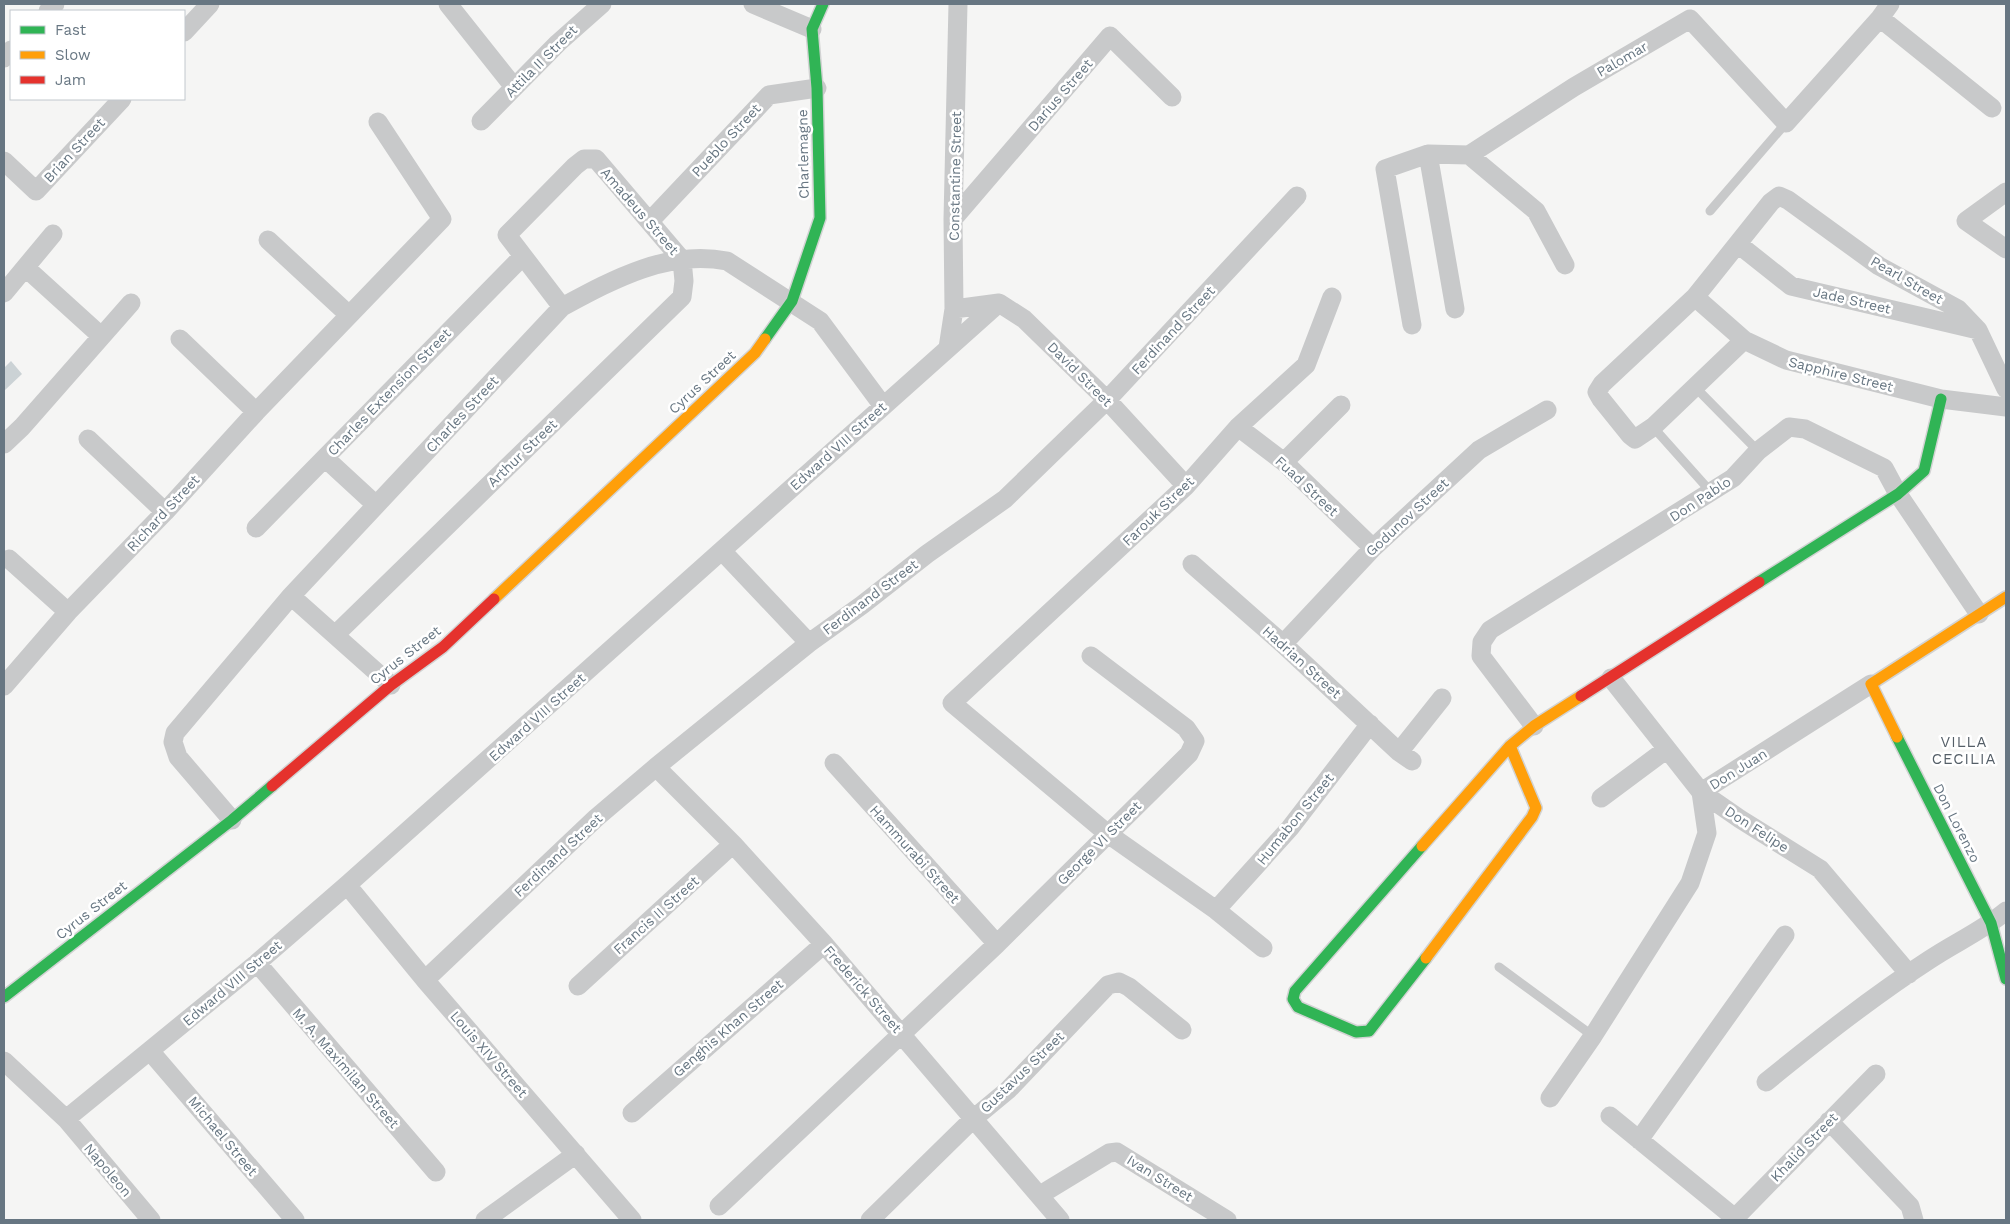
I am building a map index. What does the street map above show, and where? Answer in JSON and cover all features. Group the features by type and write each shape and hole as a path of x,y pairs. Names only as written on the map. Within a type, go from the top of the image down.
{"street":[{"path":"185,31 210,4"},
{"path":"448,4 514,88"},
{"name":"Attila II Street","path":"481,120 558,43 602,4"},
{"path":"753,4 812,29"},
{"name":"Charlemagne","path":"792,302 820,218 817,88 812,29 823,4"},
{"name":"Constantine Street","path":"948,348 954,308 953,219 958,4"},
{"path":"1786,123 1885,11 1992,108"},
{"name":"Palomar","path":"1469,155 1574,87 1690,19 1786,123"},
{"name":"Darius Street","path":"953,219 1110,36 1172,97"},
{"name":"Pueblo Street","path":"650,221 769,95 817,88"},
{"name":"Brian Street","path":"4,161 36,191 121,100"},
{"name":"Richard Street","path":"4,686 68,612 165,512 256,412 442,219 378,122"},
{"path":"1428,154 1455,309"},
{"path":"1412,325 1385,169 1428,154 1469,155 1536,211 1564,265"},
{"name":"Amadeus Street","path":"523,256 507,235 584,159 596,160 682,260"},
{"path":"2006,192 1966,221 2006,249"},
{"name":"Ferdinand Street","path":"425,980 596,818 656,767 809,643 862,605 927,554 1005,499 1107,400 1297,196"},
{"name":"Pearl Street","path":"1738,244 1771,202 1779,196 1788,200 1879,266 1958,309 1978,330 2006,389"},
{"path":"4,293 53,234"},
{"path":"268,240 349,315"},
{"path":"1738,244 1695,297 1602,384 1598,392 1601,399 1635,439 1653,427 1744,340"},
{"name":"Jade Street","path":"1738,244 1791,286 1978,330"},
{"path":"523,256 562,307"},
{"name":"Charles Extension Street","path":"256,528 456,322 523,256"},
{"name":"Charles Street","path":"232,820 178,757 173,742 175,733 291,596 562,307 633,271 682,260 709,258 727,261 820,321 883,406"},
{"name":"Arthur Street","path":"335,635 682,297 684,280 682,260"},
{"path":"26,268 101,336"},
{"name":"Farouk Street","path":"1108,834 952,704 1186,486 1238,427 1306,365 1332,296"},
{"name":"Sapphire Street","path":"1695,297 1744,340 1786,360 1941,399 2006,407"},
{"name":"Cyrus Street","path":"4,997 232,820 391,685 443,647 755,354 792,302"},
{"path":"4,444 22,427 131,303"},
{"path":"954,308 999,303"},
{"name":"David Street","path":"999,303 1024,319 1107,400 1186,486"},
{"name":"Edward VIII Street","path":"66,1119 257,963 347,886 723,552 999,303"},
{"path":"180,339 256,412"},
{"path":"1510,746 1536,808 1532,817 1379,1020 1369,1031 1356,1032 1298,1007 1293,999 1295,991 1510,746 1534,726 1898,494 1924,471 1941,399"},
{"path":"1284,462 1341,405"},
{"name":"Godunov Street","path":"1283,644 1373,548 1479,450 1547,410"},
{"name":"Fuad Street","path":"1238,427 1284,462 1373,548"},
{"name":"Don Pablo","path":"1534,726 1481,656 1482,642 1490,630 1733,478 1758,451 1789,427 1805,429 1884,468 1898,494 1979,614"},
{"path":"88,439 165,512"},
{"path":"325,458 376,506"},
{"path":"723,552 809,643"},
{"path":"9,559 68,612"},
{"name":"Hadrian Street","path":"1192,564 1283,644 1405,756 1442,698"},
{"path":"291,596 391,685"},
{"name":"Don Juan","path":"1550,1098 1593,1036 1690,883 1707,833 1701,792 2006,597"},
{"name":"George VI Street","path":"719,1206 996,944 1189,754 1195,741 1186,728 1091,656"},
{"name":"Don Felipe","path":"1612,678 1701,792 1820,869 1909,974"},
{"name":"Don Lorenzo","path":"1871,684 1991,924 2006,979"},
{"name":"Humabon Street","path":"1216,910 1290,828 1370,724"},
{"path":"1601,798 1667,749"},
{"name":"Hammurabi Street","path":"834,763 996,944"},
{"name":"Frederick Street","path":"656,767 734,844 824,944 1060,1220"},
{"path":"1108,834 1216,910 1264,948"},
{"name":"Francis II Street","path":"578,986 734,844"},
{"name":"Louis XIV Street","path":"347,886 425,980 632,1220"},
{"path":"1766,1082 1839,1023 1930,959 1991,924 2006,911"},
{"path":"1639,1140 1785,935"},
{"name":"Genghis Khan Street","path":"632,1113 824,944"},
{"name":"M. A. Maximilan Street","path":"257,963 436,1172"},
{"name":"Gustavus Street","path":"871,1220 973,1119 1008,1090 1108,985 1119,982 1129,987 1182,1030"},
{"name":"Michael Street","path":"150,1051 295,1220"},
{"name":"Napoleon","path":"4,1061 66,1119 151,1220"},
{"name":"Khalid Street","path":"1734,1219 1876,1074"},
{"path":"1610,1116 1734,1219"},
{"path":"1829,1121 1910,1206 1914,1220"},
{"name":"Ivan Street","path":"1040,1196 1109,1153 1117,1152 1227,1220"},
{"path":"485,1220 576,1154"}],"lane":[{"path":"1710,211 1786,123"},
{"path":"1695,387 1758,451"},
{"path":"1653,427 1712,492"},
{"path":"1498,967 1593,1036"}],"shaded area":[{"path":"11,361 22,374 4,391 4,368"}],"traffic: fast":[{"path":"765,339 792,301 820,218 817,88 812,29 823,4"},
{"path":"1759,582 1898,494 1924,471 1941,399"},
{"path":"1897,737 1991,923 2006,979"},
{"path":"4,997 232,820 272,786"},
{"path":"1422,846 1295,991 1293,999 1298,1007 1356,1032 1369,1031 1426,958"}],"traffic: slow":[{"path":"494,599 755,353 765,339"},
{"path":"1897,737 1871,684 2006,597"},
{"path":"1422,846 1510,746 1534,726 1581,696"},
{"path":"1426,958 1532,817 1536,808 1510,746"}],"traffic: jam":[{"path":"1581,696 1759,582"},
{"path":"272,786 391,685 443,647 494,599"}],"district":[{"name":"VILLA CECILIA","path":"1964,750"}]}
